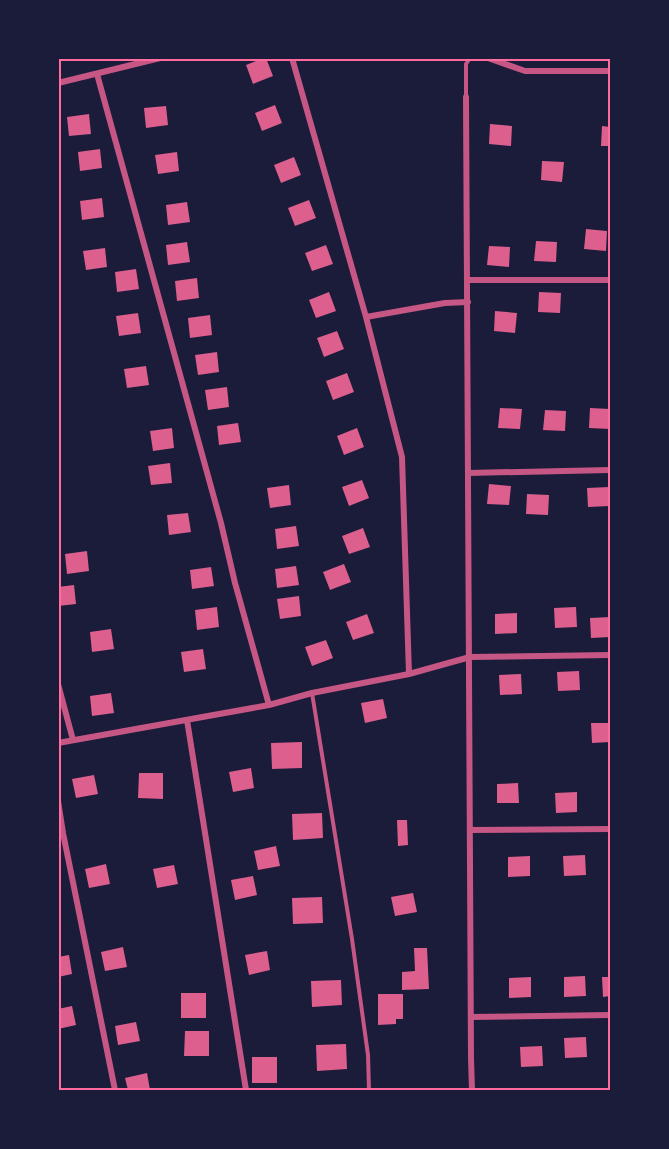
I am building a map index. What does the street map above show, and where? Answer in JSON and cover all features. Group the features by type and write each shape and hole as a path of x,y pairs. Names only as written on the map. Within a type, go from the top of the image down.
{"street":[{"path":"58,83 160,58"},
{"path":"292,58 366,317 402,457 409,674"},
{"path":"488,58 525,71 610,71"},
{"path":"97,74 269,705"},
{"path":"466,97 472,1090"},
{"path":"467,280 610,280"},
{"path":"366,317 445,303 468,302"},
{"path":"468,473 610,470"},
{"path":"58,743 269,705 312,693 409,674 470,657 610,655"},
{"path":"58,684 73,740"},
{"path":"187,720 246,1090"},
{"path":"58,801 114,1090"},
{"path":"470,830 610,829"},
{"path":"471,1017 610,1015"}],"lane":[{"path":"466,97 466,64 470,58"},
{"path":"312,693 365,1032 369,1090"}],"building":[{"path":"266,58 273,76 253,84 246,65"},
{"path":"275,105 282,123 262,131 255,113"},
{"path":"166,106 168,125 146,128 144,108"},
{"path":"89,114 91,134 69,136 67,117"},
{"path":"490,124 512,126 511,146 489,144"},
{"path":"602,126 610,127 610,146 601,146"},
{"path":"100,149 102,168 80,171 78,152"},
{"path":"177,152 179,171 158,174 155,155"},
{"path":"294,157 301,175 281,183 274,165"},
{"path":"542,161 564,162 562,182 541,180"},
{"path":"102,198 104,217 82,220 80,201"},
{"path":"309,200 316,218 295,226 288,208"},
{"path":"187,202 190,222 168,225 166,205"},
{"path":"586,229 607,231 606,251 584,249"},
{"path":"536,241 557,242 556,262 534,261"},
{"path":"187,242 190,262 168,265 166,245"},
{"path":"326,245 333,264 312,271 305,253"},
{"path":"489,246 510,247 509,267 487,265"},
{"path":"105,248 107,267 86,270 83,251"},
{"path":"136,269 139,289 117,292 115,272"},
{"path":"197,278 199,298 177,301 175,281"},
{"path":"329,292 336,311 316,318 309,300"},
{"path":"539,292 561,293 560,313 538,312"},
{"path":"495,311 517,313 515,333 494,331"},
{"path":"138,313 141,333 119,336 116,316"},
{"path":"210,315 212,335 190,338 188,318"},
{"path":"337,331 344,349 324,357 317,338"},
{"path":"217,352 219,372 198,375 195,355"},
{"path":"146,366 149,385 127,388 124,369"},
{"path":"347,373 354,392 333,400 326,381"},
{"path":"227,387 229,407 208,410 205,390"},
{"path":"500,408 522,409 520,429 498,428"},
{"path":"590,408 610,409 610,429 589,428"},
{"path":"545,410 566,411 565,431 543,430"},
{"path":"238,423 241,442 219,445 217,426"},
{"path":"172,428 174,448 153,451 150,431"},
{"path":"357,428 364,447 344,455 337,436"},
{"path":"170,463 172,483 151,485 148,466"},
{"path":"362,480 369,498 349,506 342,487"},
{"path":"489,484 511,486 509,505 487,504"},
{"path":"289,485 291,505 270,508 267,488"},
{"path":"609,487 610,506 588,507 587,488"},
{"path":"527,494 549,495 548,515 526,514"},
{"path":"188,513 191,532 169,535 167,515"},
{"path":"296,526 299,546 277,549 275,529"},
{"path":"363,528 370,547 349,554 342,536"},
{"path":"87,551 89,571 67,574 65,554"},
{"path":"344,564 351,582 330,590 323,572"},
{"path":"296,566 299,585 277,588 275,569"},
{"path":"211,567 214,586 192,589 190,570"},
{"path":"74,585 76,604 58,606 58,587"},
{"path":"299,596 301,616 280,619 277,599"},
{"path":"217,607 219,627 197,630 195,610"},
{"path":"576,607 577,627 555,628 554,608"},
{"path":"517,613 517,633 495,634 495,614"},
{"path":"367,614 374,633 353,640 346,622"},
{"path":"610,617 610,637 591,638 590,618"},
{"path":"111,629 114,649 92,652 90,632"},
{"path":"326,640 333,658 312,666 305,647"},
{"path":"203,649 206,669 184,672 181,652"},
{"path":"579,671 580,690 558,691 557,672"},
{"path":"521,674 522,694 500,695 499,675"},
{"path":"111,693 114,713 92,716 90,696"},
{"path":"383,699 387,718 365,723 361,703"},
{"path":"591,723 610,723 610,742 592,743"},
{"path":"302,742 302,768 272,769 271,743"},
{"path":"251,768 254,788 233,792 229,772"},
{"path":"139,773 163,773 163,799 138,798"},
{"path":"94,775 98,794 76,798 72,779"},
{"path":"518,783 519,803 497,803 497,784"},
{"path":"577,792 577,812 556,813 555,793"},
{"path":"322,813 323,838 293,840 292,814"},
{"path":"397,820 407,820 408,845 398,846"},
{"path":"276,846 280,866 258,870 254,851"},
{"path":"585,855 586,875 564,876 563,856"},
{"path":"530,856 530,876 508,877 508,857"},
{"path":"106,864 110,884 89,888 85,869"},
{"path":"174,865 178,884 157,888 153,869"},
{"path":"253,876 257,895 235,900 231,880"},
{"path":"413,893 417,912 395,916 391,897"},
{"path":"322,897 323,923 293,924 292,898"},
{"path":"123,947 127,967 105,971 101,952"},
{"path":"414,948 427,948 429,989 402,990 402,972 415,971"},
{"path":"267,951 270,970 249,975 245,955"},
{"path":"69,955 72,974 58,977 58,957"},
{"path":"585,976 586,996 564,997 564,977"},
{"path":"531,977 531,997 509,998 509,978"},
{"path":"602,977 610,977 610,996 603,997"},
{"path":"341,980 342,1005 312,1007 311,981"},
{"path":"181,993 206,993 206,1018 181,1018"},
{"path":"378,994 403,994 403,1019 396,1019 396,1024 378,1025"},
{"path":"72,1006 76,1025 58,1029 58,1009"},
{"path":"136,1022 140,1041 118,1045 115,1026"},
{"path":"185,1031 209,1031 209,1056 184,1056"},
{"path":"586,1037 587,1057 565,1058 564,1038"},
{"path":"346,1044 347,1069 317,1071 316,1045"},
{"path":"542,1046 543,1066 521,1067 520,1047"},
{"path":"252,1057 277,1057 277,1083 252,1083"},
{"path":"147,1073 150,1090 128,1090 125,1078"}]}
